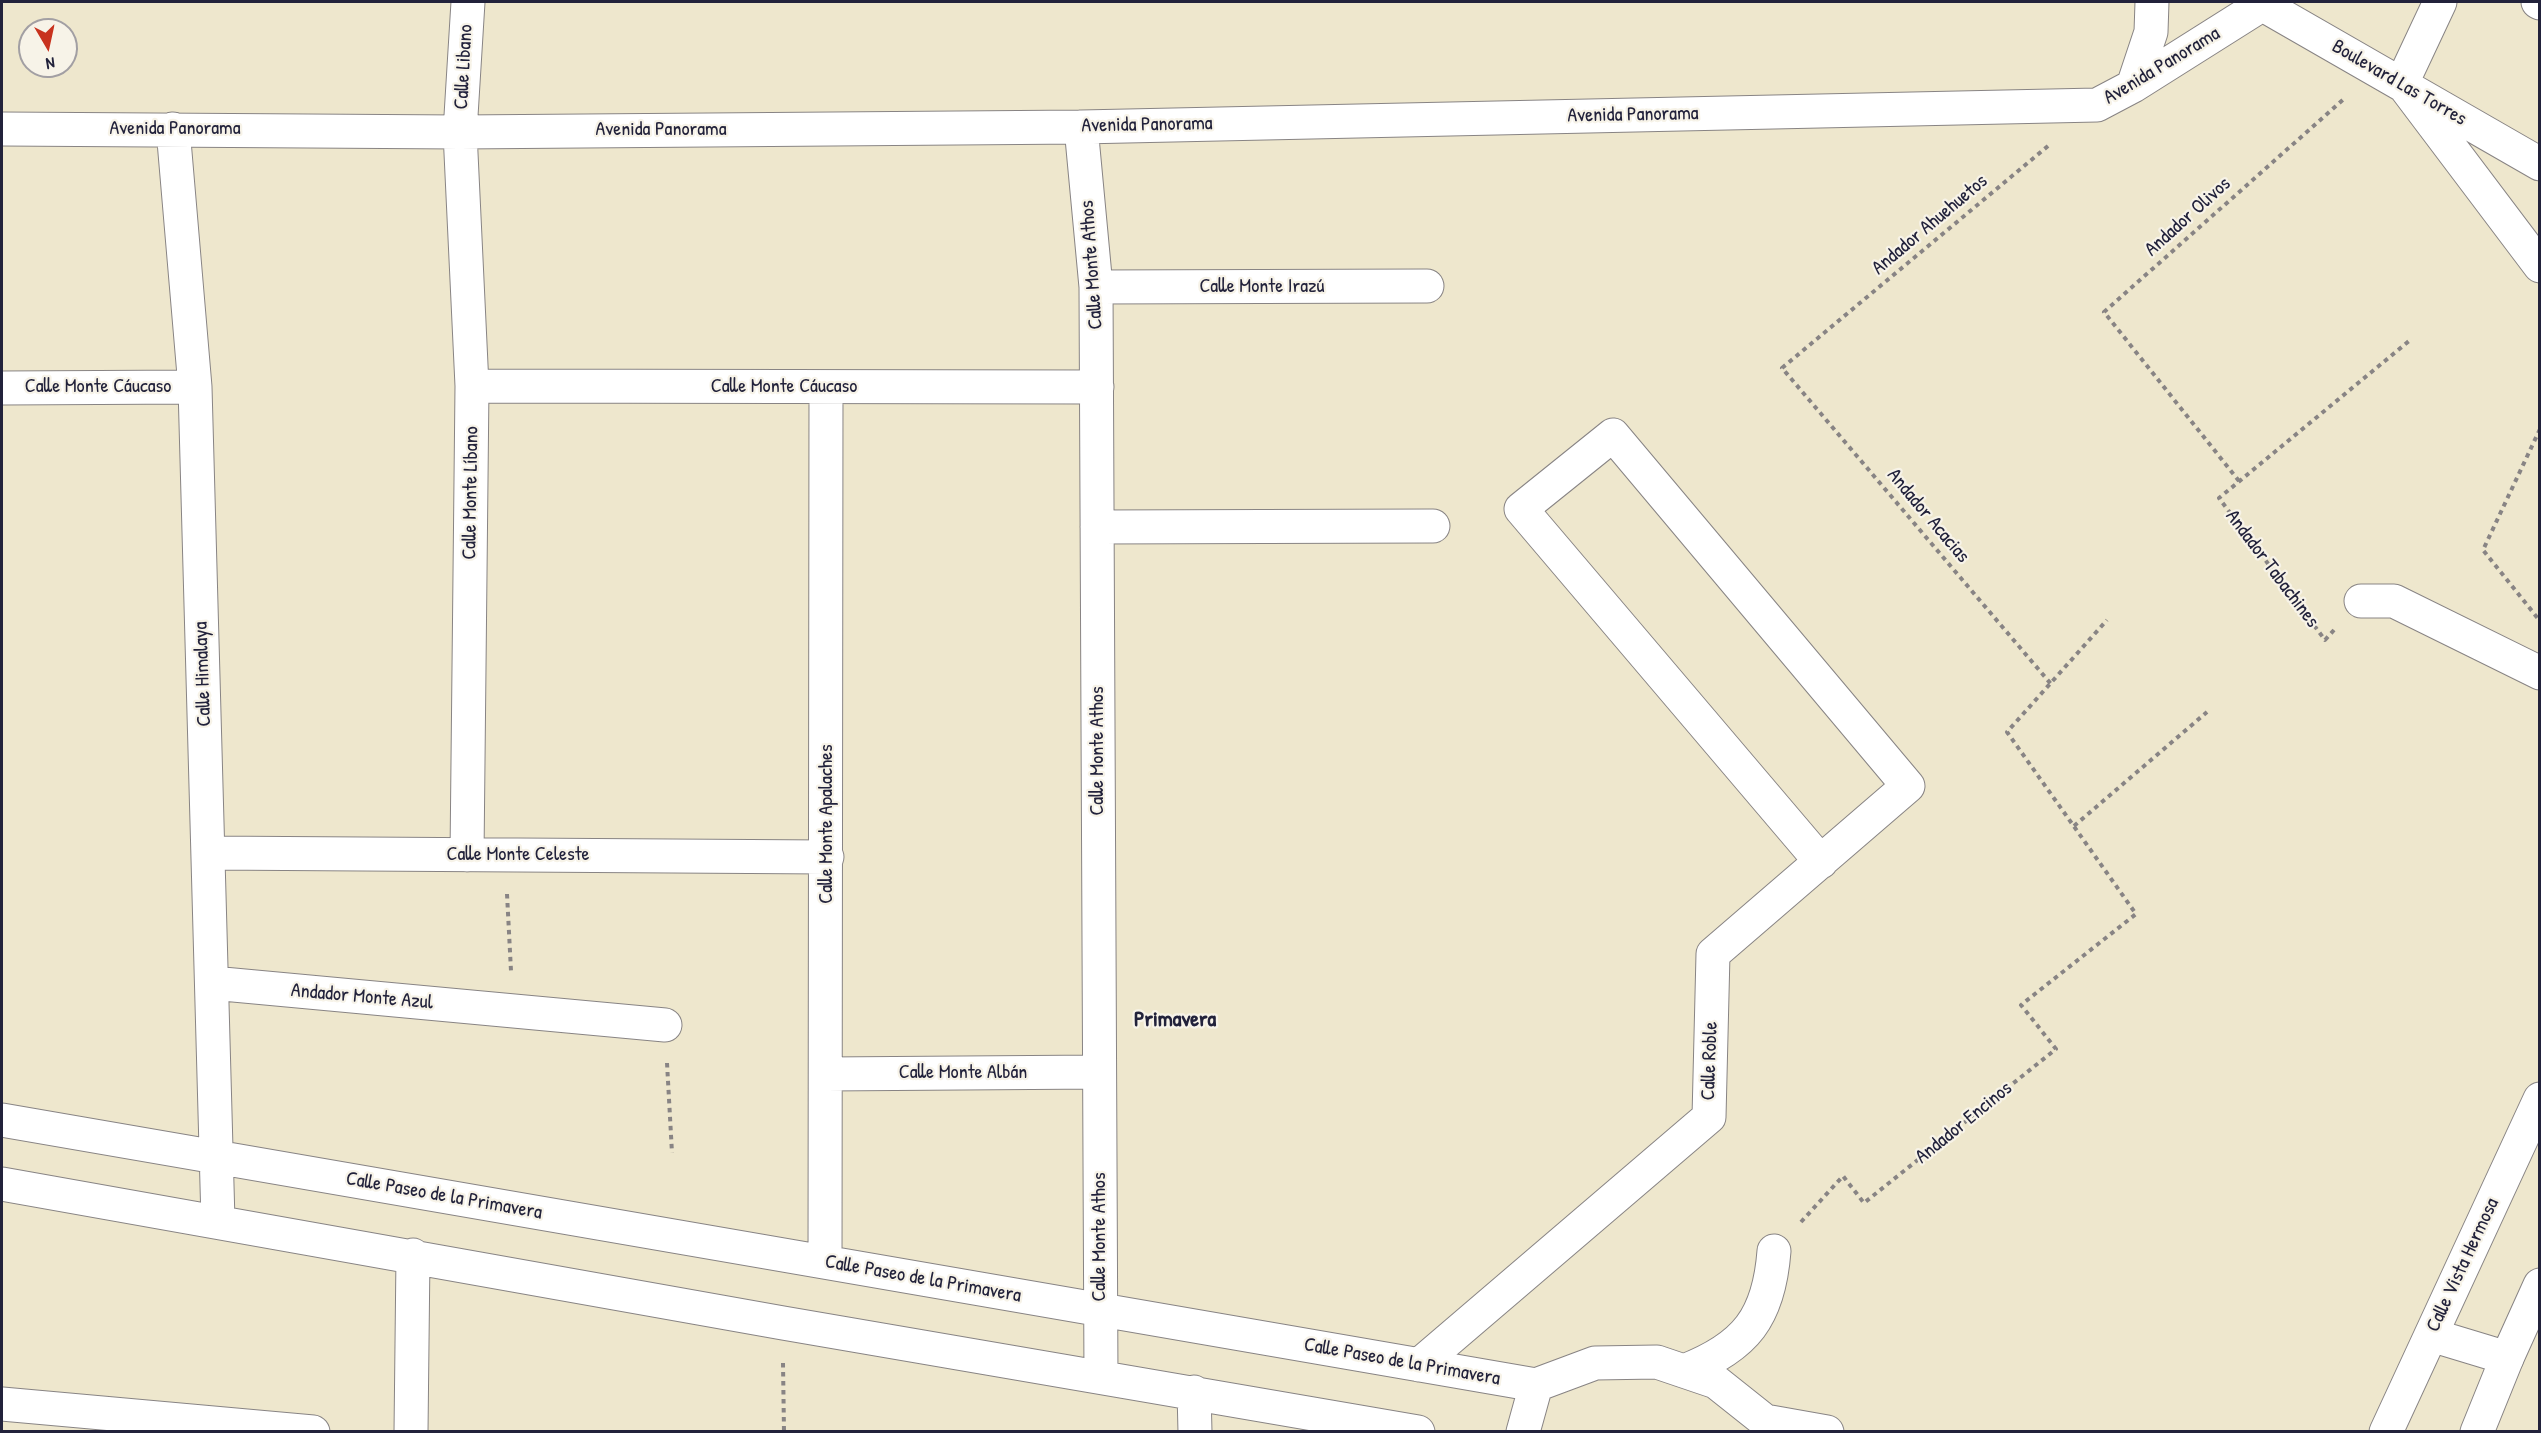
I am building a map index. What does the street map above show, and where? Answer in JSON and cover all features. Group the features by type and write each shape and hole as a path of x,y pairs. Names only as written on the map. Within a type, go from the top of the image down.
{"main road":[{"name":"Calle Libano","path":"460,132 468,2"},
{"path":"2133,86 2151,32 2152,2"},
{"path":"2440,2 2389,77 2540,266"},
{"name":"Avenida Panorama","path":"2,129 460,132 1081,127 2097,105 2133,86 2261,3"},
{"name":"Boulevard Las Torres","path":"2261,3 2540,164"},
{"name":"Calle Monte Athos","path":"1081,127 1096,287 1101,1376"},
{"name":"Calle Himalaya","path":"173,129 195,387 218,1221"},
{"name":"Calle Monte Líbano","path":"460,132 472,386 467,855"},
{"name":"Calle Monte Irazú","path":"1096,287 1427,286"},
{"name":"Calle Monte Cáucaso","path":"472,386 1097,387"},
{"name":"Calle Monte Cáucaso","path":"2,388 195,387"},
{"name":"Calle Monte Apalaches","path":"825,1262 826,387"},
{"name":"Calle Roble","path":"1419,1365 1709,1117 1713,954 1821,862 1908,786 1613,435 1521,510 1821,862"},
{"path":"1097,528 1433,526"},
{"path":"2361,601 2394,601 2540,673"},
{"name":"Calle Monte Celeste","path":"208,853 827,857"},
{"name":"Andador Monte Azul","path":"212,983 665,1025"},
{"name":"Calle Monte Albán","path":"826,1074 1100,1072"},
{"name":"Calle Vista Hermosa","path":"2386,1431 2540,1099"},
{"name":"Calle Paseo de la Primavera","path":"2,1120 1536,1385"},
{"path":"2,1184 413,1255 783,1323 1418,1431"},
{"path":"1684,1371 1714,1359 1740,1340 1760,1313 1772,1283 1774,1251"},
{"path":"411,1431 413,1255"},
{"path":"2477,1431 2540,1285"},
{"path":"2431,1335 2507,1358"},
{"path":"1523,1431 1536,1385 1595,1363 1657,1362 1716,1382 1763,1426 1827,1431"},
{"path":"1194,1392 1195,1431"},
{"path":"2,1404 313,1431"}],"path":[{"name":"Andador Olivos","path":"2173,400 2104,312 2389,77"},
{"name":"Andador Ahuehuetos","path":"1782,368 2097,105"},
{"path":"2239,481 2409,341"},
{"name":"Andador Acacias","path":"1782,368 2051,684"},
{"name":"Andador Tabachines","path":"2173,400 2239,481 2219,498 2325,640"},
{"path":"2540,429 2483,550 2540,621"},
{"path":"2051,684 2107,620"},
{"name":"Andador Encinos","path":"1774,1251 1843,1176 1864,1203 2056,1049 2021,1005 2136,914 2007,732 2051,684"},
{"path":"2074,826 2207,712"},
{"path":"506,855 513,1011"},
{"path":"665,1025 672,1153"},
{"path":"783,1323 784,1431"}],"district":[{"name":"Primavera","path":"1175,1020"}]}
